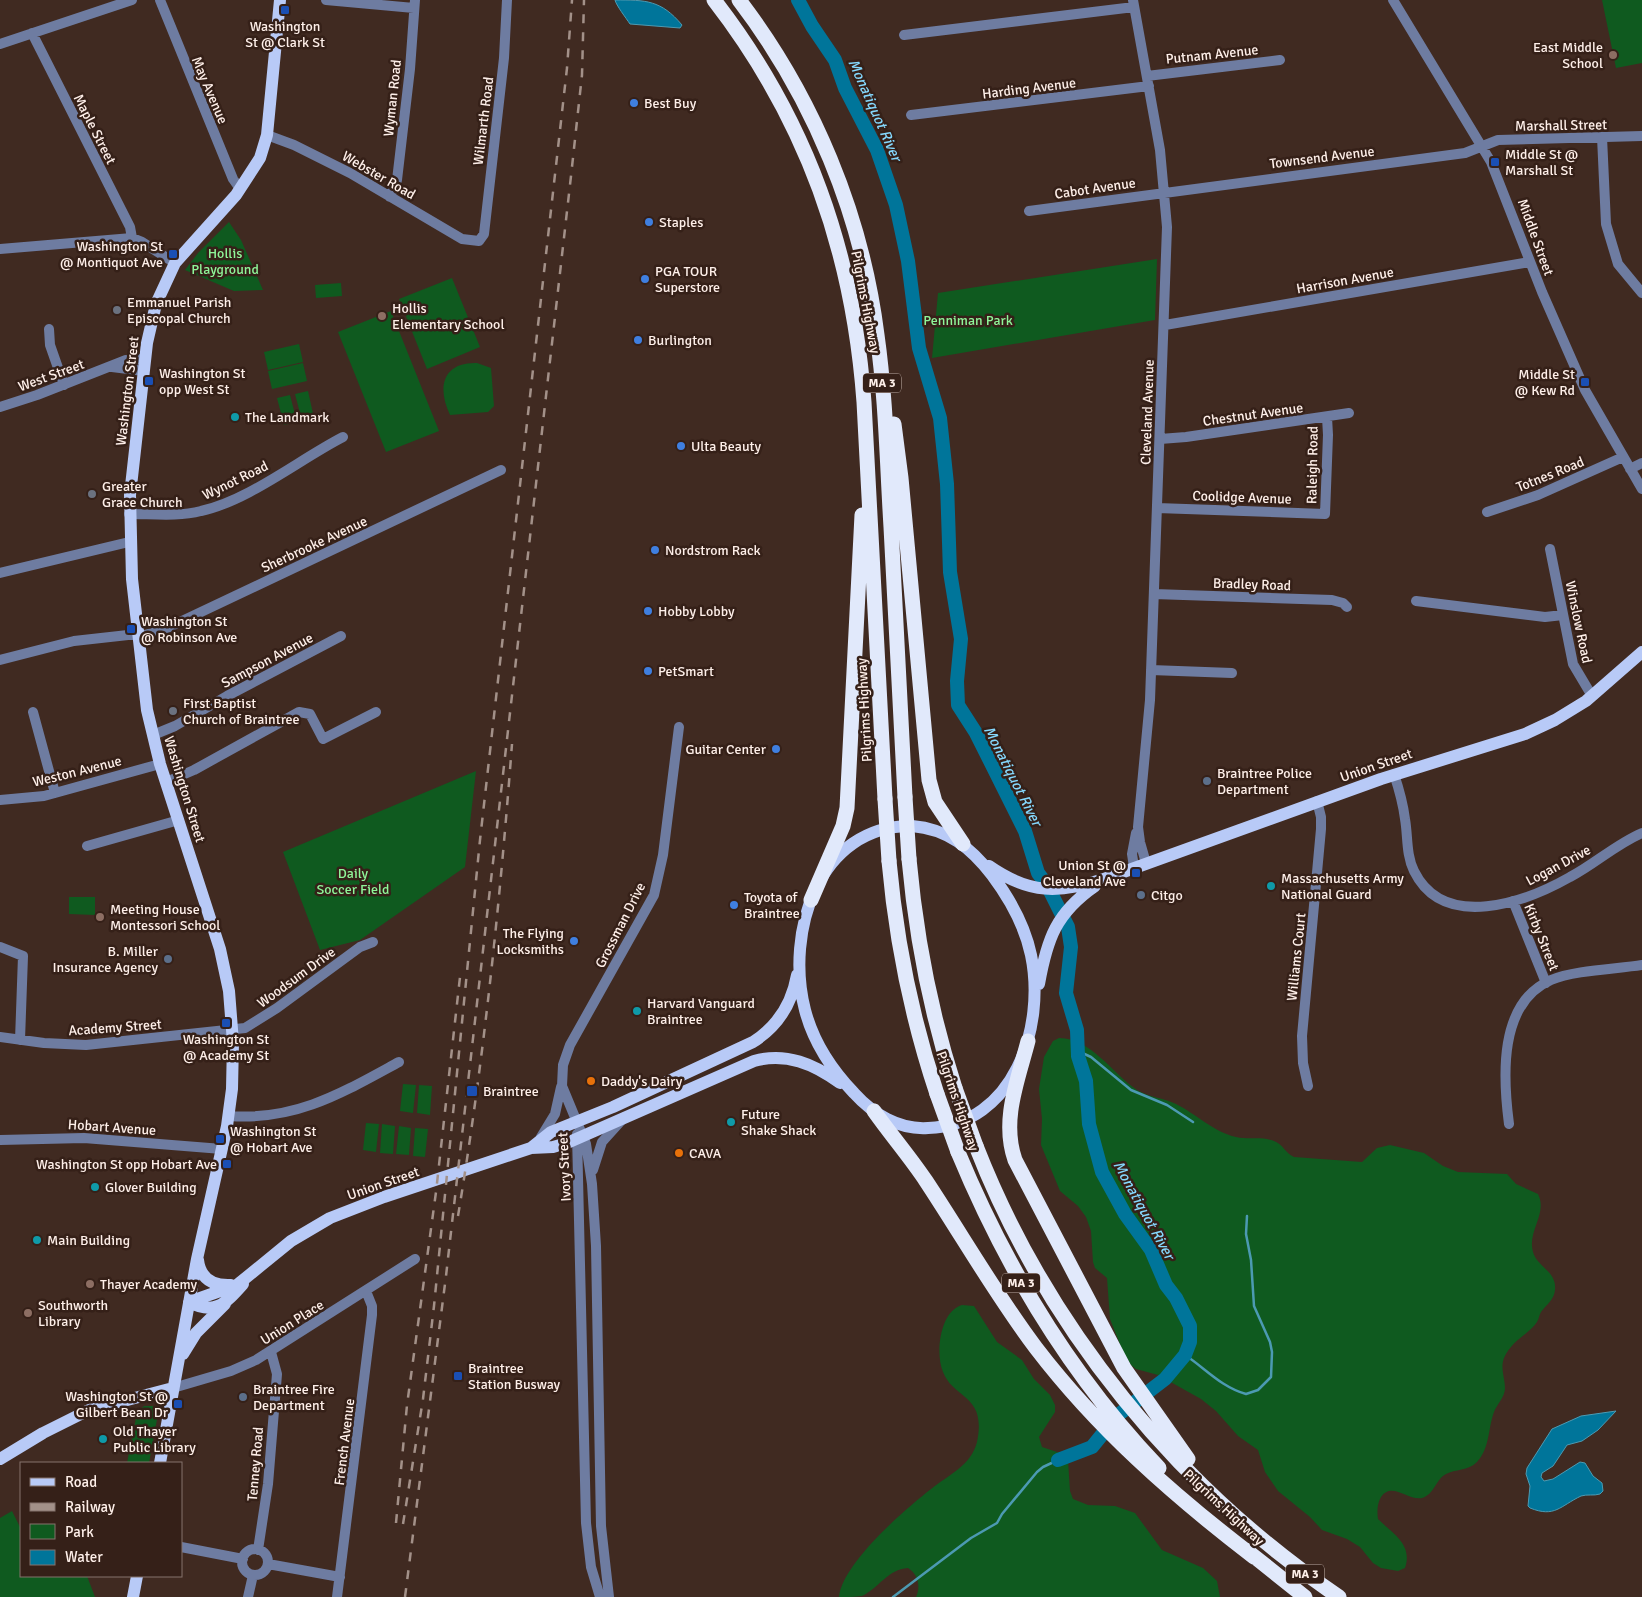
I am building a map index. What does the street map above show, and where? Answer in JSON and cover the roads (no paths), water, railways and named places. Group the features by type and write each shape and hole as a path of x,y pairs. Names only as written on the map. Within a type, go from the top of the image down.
{"highway":[{"name":"Pilgrims Highway","path":"714,0 750,50 776,93 802,144 822,191 843,260 854,310 862,366 889,861 897,926 907,984 920,1040 958,1152 991,1225 1028,1295 1064,1350 1103,1403 1123,1438 1189,1500 1254,1557 1305,1597"},
{"name":"Pilgrims Highway","path":"739,0 792,81 829,158 860,249 877,334 884,408 908,859 924,972 939,1034 955,1088 976,1146 999,1199 1029,1258 1066,1319 1117,1390 1147,1416 1258,1536 1339,1597"},
{"path":"877,334 900,465 929,780 935,802 968,849"},
{"path":"811,900 843,826 847,808 866,431"},
{"path":"1028,1040 1010,1111 1009,1131 1011,1149 1022,1175 1130,1378 1147,1416"},
{"path":"874,1111 926,1182 1027,1336 1091,1413 1123,1438"}],"main road":[{"name":"Washington Street","path":"160,1462 189,1302 229,1116 233,1078 233,1030 229,991 220,949 160,764 143,691 129,542 129,514 145,365 156,304 164,282 175,263 240,189 257,164 267,135 280,0"},
{"name":"Union Street","path":"189,1302 232,1288 291,1240 336,1215 534,1145 552,1132 576,1123 741,1048 765,1034 775,1025 790,1002 796,978 803,928 811,900 823,875 838,856 856,842 878,830 895,827 920,827 942,832 1002,874 1032,888 1067,889 1104,880 1140,865 1394,774 1518,737 1555,720 1592,696 1642,652"},
{"path":"800,953 802,993 810,1026 832,1066 858,1098 892,1122 919,1128 946,1126 973,1117 994,1101 1006,1086 1021,1060 1028,1040 1034,1011 1032,962 1023,930 1004,891 968,849"},
{"name":"Union Street","path":"1034,1011 1052,932 1059,919 1072,904 1104,880"},
{"name":"Union Street","path":"534,1145 552,1147 580,1138 743,1065 772,1058 790,1058 809,1064 830,1076 858,1098"},
{"path":"198,1259 201,1274 215,1284 236,1283 256,1270"},
{"name":"Union Street","path":"178,1362 196,1334 256,1270"},
{"path":"189,1302 208,1308 226,1303"},
{"path":"0,1459 51,1429 90,1410 173,1388"},
{"path":"132,1597 137,1577"}],"street":[{"path":"0,44 132,0"},
{"name":"May Avenue","path":"160,0 221,151 233,179 240,189"},
{"path":"326,0 414,4"},
{"name":"Wilmarth Road","path":"476,241 481,239 484,231 505,52 507,0"},
{"name":"Middle Street","path":"1393,0 1482,146 1503,188 1530,262 1591,402 1642,489"},
{"name":"Wyman Road","path":"390,197 397,180 410,69 414,4"},
{"path":"904,35 1134,4"},
{"name":"Cleveland Avenue","path":"1134,4 1165,192 1167,238 1149,722 1138,827 1140,865"},
{"name":"Maple Street","path":"32,33 130,227 132,238"},
{"name":"Putnam Avenue","path":"1148,81 1280,60"},
{"name":"Harding Avenue","path":"911,115 1148,81"},
{"name":"Webster Road","path":"267,135 300,148 462,239 476,241"},
{"name":"Marshall Street","path":"1482,146 1498,140 1642,136"},
{"path":"1602,137 1606,224 1618,264 1642,293"},
{"name":"Townsend Avenue","path":"1165,192 1465,153 1482,146"},
{"name":"Cabot Avenue","path":"1029,211 1165,192"},
{"path":"0,249 132,238 142,242 175,263"},
{"name":"Harrison Avenue","path":"1165,326 1530,262"},
{"path":"49,329 50,345 64,385"},
{"name":"West Street","path":"0,407 111,368 126,360 145,365"},
{"name":"Chestnut Avenue","path":"1160,439 1186,438 1349,414"},
{"name":"Raleigh Road","path":"1325,514 1327,417"},
{"name":"Wynot Road","path":"129,514 179,514 212,508 247,492 343,436"},
{"name":"Totnes Road","path":"1486,512 1538,495 1623,457"},
{"path":"1630,469 1642,463"},
{"name":"Sherbrooke Avenue","path":"0,660 74,641 137,636 163,630 501,470"},
{"name":"Coolidge Avenue","path":"1158,508 1325,514"},
{"path":"0,574 129,542"},
{"name":"Winslow Road","path":"1550,549 1572,664 1592,696"},
{"name":"Bradley Road","path":"1154,594 1332,600 1343,603 1347,607"},
{"path":"1416,601 1545,617 1562,615"},
{"name":"Sampson Avenue","path":"153,735 176,726 227,696 341,636"},
{"path":"1151,670 1232,674"},
{"path":"166,782 194,770 302,711 312,716 323,739 376,712"},
{"path":"33,712 56,793"},
{"name":"Grossman Drive","path":"576,1123 562,1081 564,1060 570,1045 654,895 663,855 679,727"},
{"name":"Weston Avenue","path":"0,800 56,793 160,764"},
{"name":"Logan Drive","path":"1394,774 1403,805 1409,859 1415,873 1424,886 1442,899 1464,907 1483,907 1513,901 1561,882 1642,834"},
{"name":"Williams Court","path":"1308,1086 1303,1063 1302,1036 1321,829 1321,817 1317,801"},
{"path":"87,846 179,820"},
{"name":"Kirby Street","path":"1513,901 1546,983"},
{"name":"Woodsum Drive","path":"233,1030 252,1025 360,947 373,942"},
{"path":"0,947 23,956 20,1040"},
{"path":"1509,1124 1504,1075 1508,1043 1523,1006 1534,992 1546,983 1559,978 1642,965"},
{"name":"Academy Street","path":"0,1037 86,1044 233,1030"},
{"path":"229,1116 259,1117 298,1111 341,1094 399,1062"},
{"path":"534,1145 555,1114 562,1081"},
{"path":"592,1184 600,1147 609,1133 624,1119"},
{"name":"Ivory Street","path":"576,1123 590,1162 592,1184 602,1538 609,1597"},
{"name":"Hobart Avenue","path":"0,1140 84,1138 222,1149"},
{"name":"Ivory Street","path":"580,1138 586,1517 592,1567 600,1597"},
{"path":"580,1215 587,1300 593,1299 596,1289"},
{"name":"Union Place","path":"173,1388 240,1368 270,1352 415,1259"},
{"name":"French Avenue","path":"337,1597 372,1315 372,1306 366,1291"},
{"name":"Tenney Road","path":"258,1550 268,1484 277,1374 270,1352"},
{"path":"182,1547 243,1559"},
{"path":"258,1550 266,1556 268,1564 262,1573 252,1575 244,1568 243,1559 248,1552 258,1550"},
{"path":"268,1564 340,1577"},
{"path":"248,1597 252,1575"}],"water":[{"path":"615,0 636,0 652,3 667,11 682,25 680,28 630,24"},
{"path":"1616,1411 1598,1430 1582,1441 1567,1445 1553,1466 1542,1473 1541,1477 1544,1481 1553,1479 1580,1462 1585,1463 1593,1476 1602,1483 1603,1491 1598,1495 1581,1496 1557,1510 1546,1512 1530,1508 1528,1506 1530,1486 1526,1474 1527,1468 1552,1429 1581,1416"}],"waterway":[{"name":"Monatiquot River","path":"798,0 812,26 835,60 845,88 877,150 896,205 908,261 919,348 940,418 947,484 950,572 961,639 957,681 958,705 976,733 1025,831 1038,873 1047,885 1068,927 1071,947 1066,993 1077,1030 1078,1056 1086,1081 1089,1124 1102,1172 1125,1214 1151,1250 1166,1285 1176,1298 1190,1326 1190,1342 1185,1355 1165,1379 1118,1415 1092,1447 1058,1460"},
{"path":"1078,1051 1091,1057 1131,1090 1167,1105 1193,1122"},
{"path":"1185,1355 1221,1382 1246,1394 1258,1390 1271,1377 1272,1352 1270,1342 1254,1306 1251,1260 1246,1234 1247,1216"},
{"name":"Monatiquot River","path":"893,1597 971,1538 997,1523 1002,1514 1037,1472 1058,1460"}],"railway":[{"path":"403,1524 423,1399 434,1306 480,840 567,68 572,0"},
{"path":"405,1597 446,1276 571,176 582,75 584,0"},
{"path":"458,1216 476,1098 490,980 512,744"},
{"path":"396,1523 407,1405 436,1192 460,977"}],"place":[{"name":"Washington St @ Clark St","path":"285,10"},
{"name":"East Middle School","path":"1613,55"},
{"name":"Best Buy","path":"634,103"},
{"name":"Middle St @ Marshall St","path":"1495,162"},
{"name":"Staples","path":"649,222"},
{"name":"Washington St @ Montiquot Ave","path":"173,254"},
{"name":"PGA TOUR Superstore","path":"645,279"},
{"name":"Emmanuel Parish Episcopal Church","path":"117,310"},
{"name":"Hollis Elementary School","path":"382,316"},
{"name":"Burlington","path":"638,340"},
{"name":"Washington St opp West St","path":"149,381"},
{"name":"Middle St @ Kew Rd","path":"1585,382"},
{"name":"The Landmark","path":"235,417"},
{"name":"Ulta Beauty","path":"681,446"},
{"name":"Greater Grace Church","path":"92,494"},
{"name":"Nordstrom Rack","path":"655,550"},
{"name":"Hobby Lobby","path":"648,611"},
{"name":"Washington St @ Robinson Ave","path":"131,629"},
{"name":"PetSmart","path":"648,671"},
{"name":"First Baptist Church of Braintree","path":"173,711"},
{"name":"Guitar Center","path":"776,749"},
{"name":"Braintree Police Department","path":"1207,781"},
{"name":"Union St @ Cleveland Ave","path":"1136,873"},
{"name":"Massachusetts Army National Guard","path":"1271,886"},
{"name":"Citgo","path":"1141,895"},
{"name":"Toyota of Braintree","path":"734,905"},
{"name":"Meeting House Montessori School","path":"100,917"},
{"name":"The Flying Locksmiths","path":"574,941"},
{"name":"B. Miller Insurance Agency","path":"168,959"},
{"name":"Harvard Vanguard Braintree","path":"637,1011"},
{"name":"Washington St @ Academy St","path":"226,1023"},
{"name":"Daddy's Dairy","path":"591,1081"},
{"name":"Braintree","path":"472,1091"},
{"name":"Future Shake Shack","path":"731,1122"},
{"name":"Washington St @ Hobart Ave","path":"220,1139"},
{"name":"CAVA","path":"679,1153"},
{"name":"Washington St opp Hobart Ave","path":"227,1164"},
{"name":"Glover Building","path":"95,1187"},
{"name":"Main Building","path":"37,1240"},
{"name":"Thayer Academy","path":"90,1284"},
{"name":"Southworth Library","path":"28,1313"},
{"name":"Braintree Station Busway","path":"458,1376"},
{"name":"Braintree Fire Department","path":"243,1397"},
{"name":"Washington St @ Gilbert Bean Dr","path":"178,1404"},
{"name":"Old Thayer Public Library","path":"103,1439"}],"park label":[{"name":"Hollis Playground","path":"225,262"},
{"name":"Penniman Park","path":"968,320"},
{"name":"Daily Soccer Field","path":"353,882"}]}
